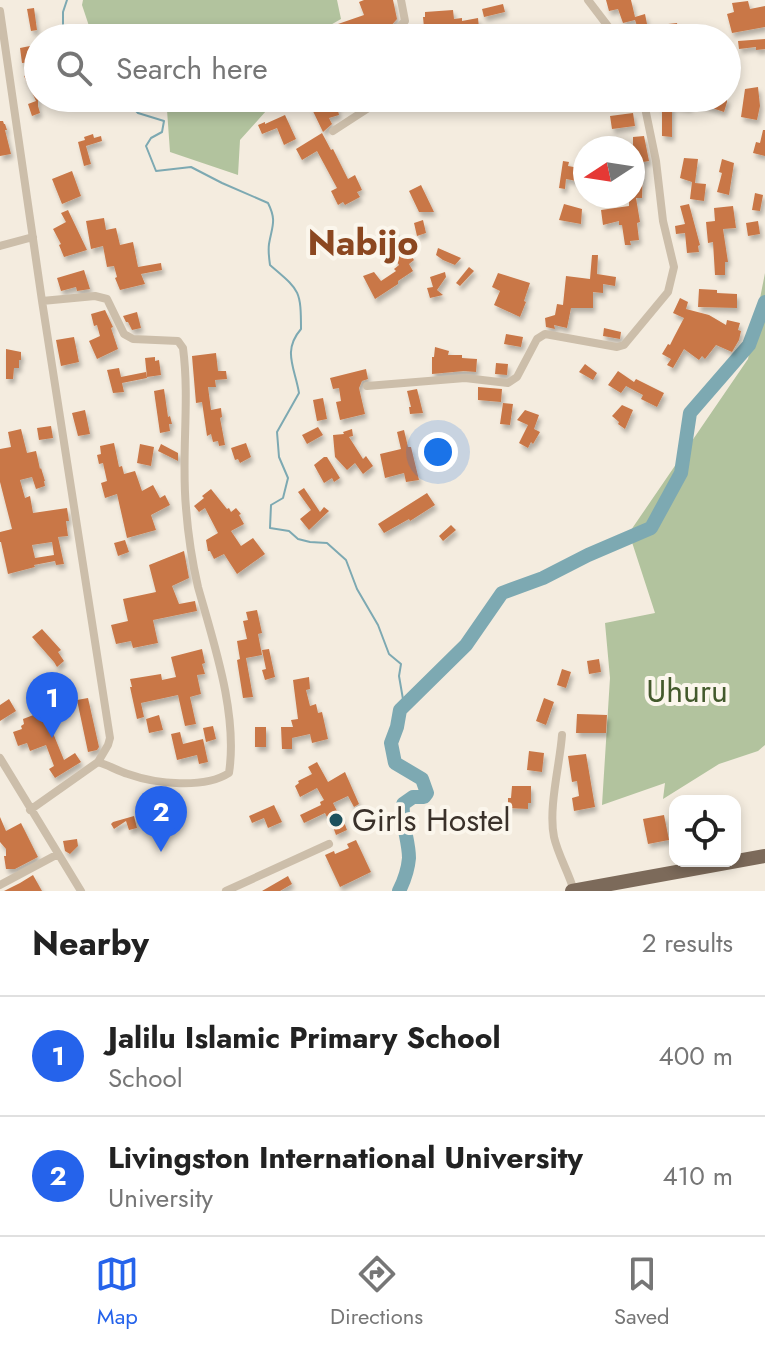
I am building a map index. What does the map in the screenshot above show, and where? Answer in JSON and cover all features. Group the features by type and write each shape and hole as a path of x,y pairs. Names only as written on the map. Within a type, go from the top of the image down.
{"main road":[{"path":"573,891 604,888 765,856"}],"street":[{"path":"401,0 405,21 402,24"},
{"path":"588,0 606,24"},
{"path":"0,11 110,738 98,762 30,810"},
{"path":"333,131 362,112"},
{"path":"367,386 465,378 508,383 517,377 537,339 545,334 617,347 624,345 668,292 674,267 663,221 646,112"},
{"path":"0,246 33,237"},
{"path":"42,301 95,296 107,299 124,334 133,339 178,341 183,348 186,509 193,563 217,654 228,716 232,756 229,773 222,778 208,782 166,782 127,774 98,762"},
{"path":"562,735 553,828 573,891"},
{"path":"0,758 81,891"},
{"path":"226,891 329,844"},
{"path":"0,885 58,854"}],"green space":[{"path":"83,0 337,0 341,19 332,24 88,24"},
{"path":"167,112 265,112 240,140 238,175 170,152"},
{"name":"Uhuru","path":"765,273 765,745 758,751 719,764 663,799 665,783 602,805 610,678 605,623 655,613 629,533 748,359"}],"building":[{"path":"393,0 397,19 393,24 338,24 364,15 359,2"},
{"path":"606,0 631,0 635,17 645,14 647,24 636,24 635,20 623,23 618,9 609,11"},
{"path":"748,1 750,9 765,6 765,27 741,31 741,24 730,24 727,14 734,12 732,3"},
{"path":"503,4 505,12 484,17 482,9"},
{"path":"34,8 36,24 30,24 27,9"},
{"path":"453,10 454,19 478,18 479,24 424,24 425,12"},
{"path":"765,39 765,49 741,49 741,41"},
{"path":"24,47 24,63 22,63 20,48"},
{"path":"758,87 760,106 757,120 741,117 745,89"},
{"path":"313,112 338,112 339,115 329,118 332,124 323,132"},
{"path":"662,112 672,112 672,137 662,136"},
{"path":"633,113 635,126 612,129 610,116"},
{"path":"285,115 296,139 284,145 277,128 262,134 258,125"},
{"path":"0,121 7,130 11,154 0,156"},
{"path":"763,130 765,156 753,153 756,142 760,143"},
{"path":"322,133 348,179 355,175 362,190 357,192 360,197 345,205 343,202 338,205 331,191 337,188 317,151 302,160 296,149"},
{"path":"93,134 94,138 101,136 102,141 86,146 91,164 84,166 78,142"},
{"path":"645,141 649,161 645,162"},
{"path":"684,158 698,159 695,183 706,184 704,201 690,199 692,182 680,178"},
{"path":"722,159 734,163 729,195 717,192"},
{"path":"563,161 569,162 568,166 573,167 573,180 566,179 565,189 559,188"},
{"path":"72,171 81,196 62,204 52,179"},
{"path":"421,185 434,212 419,212 409,191"},
{"path":"755,193 763,195 760,211 752,210"},
{"path":"564,204 582,209 581,224 559,220"},
{"path":"689,204 700,245 699,252 687,253 685,233 676,234 675,226 685,224 680,206"},
{"path":"733,206 736,228 723,229 728,262 725,262 725,275 715,275 713,242 708,243 706,222 715,221 714,208"},
{"path":"638,208 639,240 625,245 622,225 619,221 603,225 601,210"},
{"path":"68,210 87,250 64,257 53,229 66,222 61,213"},
{"path":"104,218 106,230 116,228 120,245 133,242 138,267 161,263 162,270 141,274 145,284 120,290 114,266 107,267 103,246 91,249 86,221"},
{"path":"423,220 426,233 417,236 414,223"},
{"path":"758,221 760,234 748,236 746,223"},
{"path":"391,226 414,260 409,264 413,271 375,299 363,276 374,272 381,281 396,271 394,269 399,265 379,234"},
{"path":"438,248 461,258 455,265 443,260 436,255"},
{"path":"592,255 598,255 597,274 616,277 615,286 603,284 603,293 593,292 593,308 571,308 567,328 546,327 545,318 555,315 557,304 563,305 566,276 590,279"},
{"path":"469,267 474,271 460,286 456,283"},
{"path":"84,270 90,289 77,291 76,287 61,291 57,278"},
{"path":"445,272 446,277 437,290 443,295 430,298 427,288 433,287 430,277"},
{"path":"498,273 530,283 520,317 494,305 500,291 492,287"},
{"path":"699,289 737,294 737,308 698,307"},
{"path":"680,298 688,302 686,309 709,315 726,325 727,320 740,323 739,340 732,352 716,345 705,359 702,356 699,360 684,349 673,368 667,365 671,359 662,354 684,318 673,313"},
{"path":"105,310 118,349 97,359 89,341 100,336 91,314"},
{"path":"137,312 141,328 132,330 123,316"},
{"path":"604,328 621,332 620,339 603,336"},
{"path":"506,334 523,337 521,347 504,344"},
{"path":"74,337 79,362 61,366 56,340"},
{"path":"435,347 449,351 448,355 477,359 476,372 432,374"},
{"path":"6,349 21,352 19,368 14,368 13,379 6,379"},
{"path":"216,353 218,371 226,371 227,379 215,380 216,387 208,387 211,410 221,408 225,445 219,446 218,441 213,442 211,434 207,436 202,402 196,403 192,356"},
{"path":"155,357 155,361 159,360 161,375 147,377 145,358"},
{"path":"496,363 508,364 507,375 495,374"},
{"path":"585,364 597,373 593,380 579,372"},
{"path":"119,368 121,377 146,372 147,378 122,383 124,392 113,393 107,370"},
{"path":"366,369 368,379 362,381 359,388 365,414 340,420 336,402 341,401 339,388 333,389 330,378"},
{"path":"618,371 634,382 636,379 664,393 657,407 626,386 621,393 608,385"},
{"path":"478,387 502,389 501,402 478,400"},
{"path":"164,389 172,424 169,424 170,431 160,433 154,391"},
{"path":"417,389 423,413 410,414 407,391"},
{"path":"323,398 327,419 317,421 313,400"},
{"path":"503,403 513,404 510,425 500,424"},
{"path":"622,405 633,410 625,429 612,416"},
{"path":"85,410 90,434 78,436 72,413"},
{"path":"525,410 539,415 534,429 540,432 528,448 519,443 528,425 517,420"},
{"path":"51,426 53,438 39,440 37,428"},
{"path":"318,427 323,435 307,444 302,435"},
{"path":"21,429 27,453 36,451 45,486 36,489 32,477 20,480 25,498 30,496 33,513 67,508 68,536 58,537 64,564 56,565 55,561 8,574 0,532 12,529 0,482 0,449 11,447 8,432","holes":["52,542 54,555 35,558 32,545"]},
{"path":"352,429 353,436 349,437 363,459 366,456 373,466 363,474 355,463 347,470 335,457 333,435"},
{"path":"404,430 419,480 406,482 404,473 385,478 380,454 401,449 397,432"},
{"path":"114,443 119,467 122,466 124,474 135,471 142,491 153,485 160,498 165,495 170,505 151,515 156,530 127,538 117,494 105,498 101,483 107,481 103,463 99,464 97,455 101,454 100,446"},
{"path":"246,443 251,457 240,463 238,459 235,460 231,448"},
{"path":"140,444 154,447 151,466 137,463"},
{"path":"161,444 178,453 178,461 158,451"},
{"path":"324,457 340,478 334,482 332,478 324,483 314,465"},
{"path":"304,488 320,512 324,507 329,511 309,530 300,519 311,510 298,492"},
{"path":"211,489 227,509 231,512 236,508 241,514 244,524 231,531 241,546 253,538 265,554 237,574 224,554 214,559 208,551 206,540 218,533 205,508 199,512 194,506"},
{"path":"427,493 435,505 384,533 378,524"},
{"path":"451,525 456,530 443,541 439,536"},
{"path":"125,540 129,552 118,556 114,543"},
{"path":"184,551 189,578 172,586 179,604 195,601 197,611 153,620 158,643 133,648 131,641 116,644 111,625 128,621 123,599 156,592 149,565"},
{"path":"257,610 262,633 258,634 262,655 246,658 253,697 243,698 237,641 247,639 243,621 248,620 246,612"},
{"path":"42,629 61,650 58,652 64,661 57,667 32,637"},
{"path":"202,649 205,674 197,675 201,694 190,697 196,724 185,726 178,695 141,703 144,717 137,719 130,679 161,674 162,680 176,677 171,657"},
{"path":"269,649 275,677 265,680 262,650"},
{"path":"599,659 601,672 589,674 587,661"},
{"path":"562,669 571,672 566,688 557,685"},
{"path":"309,677 310,689 306,690 310,706 316,704 318,713 322,712 328,739 312,743 310,734 292,738 292,749 282,749 281,727 293,727 291,720 298,719 293,680"},
{"path":"88,698 99,747 88,752 77,700"},
{"path":"544,698 554,702 546,725 536,721"},
{"path":"9,699 16,711 0,721 0,705"},
{"path":"44,711 64,760 75,753 81,762 55,778 49,769 54,766 46,745 30,751 27,743 18,746 13,732 22,729 23,719"},
{"path":"577,714 607,715 606,733 576,733"},
{"path":"159,715 163,730 149,733 146,719"},
{"path":"213,726 216,739 206,742 203,728"},
{"path":"255,727 266,727 266,747 255,747"},
{"path":"180,732 183,744 203,739 208,762 199,764 197,755 177,760 171,734"},
{"path":"529,751 544,753 542,772 527,770"},
{"path":"586,754 595,807 574,811 572,798 579,796 577,781 572,782 568,756"},
{"path":"317,762 328,782 345,772 359,804 354,807 348,796 333,803 347,830 336,835 325,813 304,823 300,815 321,805 320,802 324,800 317,788 300,797 295,786 312,774 308,767"},
{"path":"512,786 531,786 528,809 508,808"},
{"path":"274,805 282,822 268,828 264,818 252,823 249,816"},
{"path":"664,815 669,840 648,844 643,819"},
{"path":"134,816 137,828 129,830 126,821 114,829 111,824 113,822"},
{"path":"0,817 6,831 21,823 38,857 15,869 6,869 6,849 0,842"},
{"path":"77,839 78,846 70,854 65,851 63,841"},
{"path":"356,840 371,872 340,887 325,855 349,848 347,844"},
{"path":"33,875 42,891 4,891 20,883"},
{"path":"288,876 292,884 280,891 262,891"}],"waterway":[{"path":"63,24 67,0"},
{"path":"137,112 164,121 162,132 151,138 146,146 156,171 191,167 268,203 271,209 270,265 296,291 301,329 291,352 299,393 277,432 279,457 288,478 283,498 271,505 270,528 289,531 298,539 327,543 346,560 389,654 401,664 399,676 404,705"},
{"path":"399,891 409,858 403,804 427,793 422,779 395,763 391,743 400,710 466,645 502,593 543,578 651,528 681,473 690,413 749,345 765,302"}],"place":[{"name":"Jalilu Islamic Primary School","path":"52,738"},
{"name":"Girls Hostel","path":"336,820"},
{"name":"Livingston International University","path":"161,852"}],"district":[{"name":"Nabijo","path":"363,242"}]}
